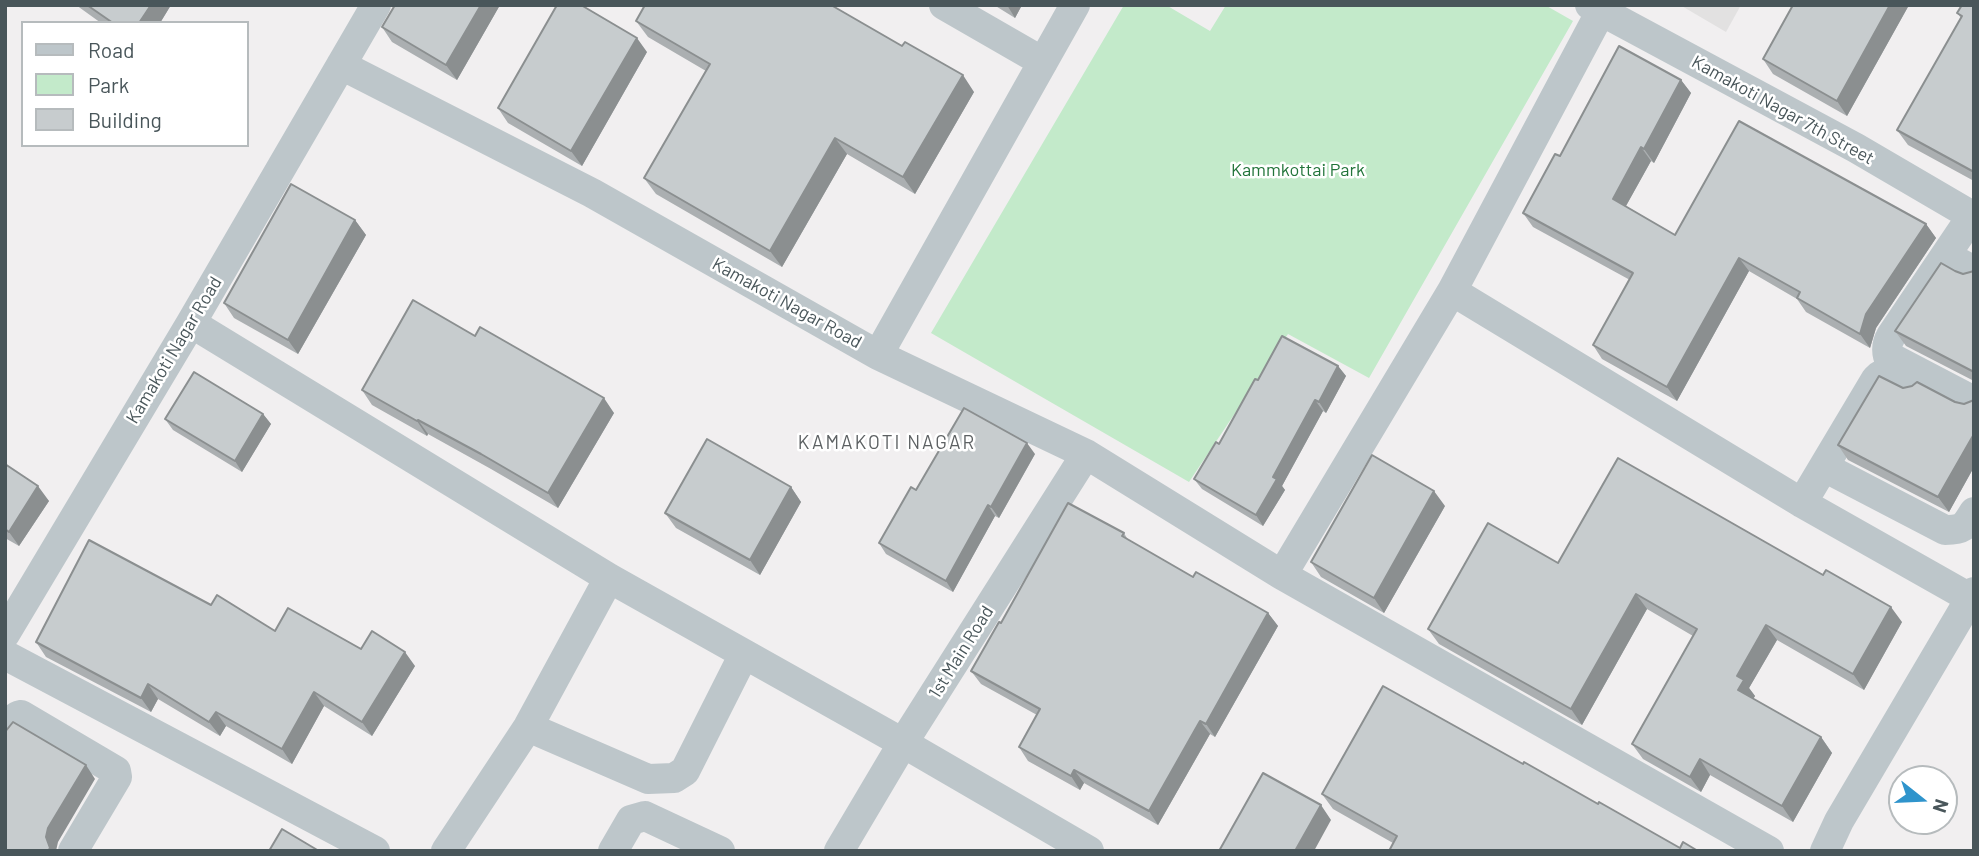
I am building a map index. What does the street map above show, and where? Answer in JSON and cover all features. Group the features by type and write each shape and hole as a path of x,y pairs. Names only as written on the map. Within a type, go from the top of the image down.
{"street":[{"name":"Kamakoti Nagar Road","path":"5,634 191,323 376,5"},
{"path":"944,5 1043,62"},
{"name":"Kamakoti Nagar Road","path":"341,65 592,193 878,355 1075,5"},
{"path":"1282,575 1452,291 1595,8"},
{"name":"Kamakoti Nagar 7th Street","path":"1595,8 1856,149 1973,217"},
{"path":"1973,217 1891,336 1886,349 1888,356 1974,401"},
{"path":"1947,256 1974,271"},
{"path":"1452,291 1801,503 1972,595 1839,821 1825,851"},
{"path":"191,323 610,578 1089,851"},
{"path":"878,355 1086,454 1282,575 1769,851"},
{"path":"1801,503 1876,379 1883,372 1891,372 1974,418"},
{"name":"1st Main Road","path":"839,851 903,743 1086,454"},
{"path":"1825,467 1945,530 1958,530 1974,512"},
{"path":"446,851 528,727 610,578"},
{"path":"528,727 648,779 674,778 684,771 744,654"},
{"path":"5,655 375,851"},
{"path":"50,678 17,726 114,768 117,774 73,851"},
{"path":"613,851 631,820 645,816 720,851"}],"shaded area":[{"path":"1680,5 1741,5 1726,32"}],"green space":[{"name":"Kammkottai Park","path":"1124,5 1166,5 1210,31 1226,5 1545,5 1573,21 1369,378 1288,334 1189,482 931,333"}],"building":[{"path":"87,5 151,5 140,21 110,21"},
{"path":"395,5 481,5 446,65 382,27"},
{"path":"557,5 581,5 637,38 571,151 498,108"},
{"path":"645,5 831,5 902,46 905,42 963,75 903,177 835,138 770,251 644,178 710,64 636,21"},
{"path":"1793,5 1890,5 1837,101 1763,59"},
{"path":"1962,5 1974,5 1974,172 1897,130 1962,16 1957,13"},
{"path":"1619,46 1681,80 1644,149 1641,147 1613,199 1675,235 1739,121 1926,224 1866,314 1860,334 1797,298 1800,292 1739,258 1667,387 1593,345 1633,273 1523,213 1555,154 1560,156"},
{"path":"291,184 355,220 288,340 224,303"},
{"path":"1941,263 1963,274 1974,271 1974,372 1895,331"},
{"path":"413,300 475,336 480,327 604,398 548,493 362,390"},
{"path":"1282,336 1338,366 1319,402 1315,400 1273,477 1277,479 1256,515 1194,479 1216,442 1219,444"},
{"path":"194,372 263,414 235,461 165,419"},
{"path":"1879,376 1903,388 1917,382 1955,402 1964,404 1974,400 1974,434 1938,497 1838,445"},
{"path":"964,408 1027,443 991,507 988,505 946,581 879,543 911,487 916,490"},
{"path":"707,439 791,487 750,560 665,513"},
{"path":"1372,455 1434,491 1374,598 1311,562"},
{"path":"1618,458 1823,575 1826,570 1891,607 1853,674 1766,625 1737,676 1744,680 1738,690 1821,737 1782,806 1700,759 1690,777 1632,744 1697,629 1636,594 1571,709 1428,629 1488,523 1558,563"},
{"path":"5,464 38,486 9,532 5,529"},
{"path":"1068,503 1124,533 1122,536 1193,577 1196,572 1268,613 1206,724 1200,721 1149,811 1074,770 1071,776 1019,747 1040,709 971,671"},
{"path":"89,540 211,605 217,595 275,631 288,608 361,649 372,631 405,652 362,722 314,692 282,749 216,712 209,722 148,684 141,698 36,642"},
{"path":"1383,686 1680,848 1683,842 1698,851 1389,851 1397,836 1322,794"},
{"path":"13,722 86,765 48,828 48,851 5,851 5,732"},
{"path":"1263,773 1321,805 1295,851 1219,851"},
{"path":"282,829 319,851 269,851"}],"district":[{"name":"KAMAKOTI NAGAR","path":"887,443"}]}
